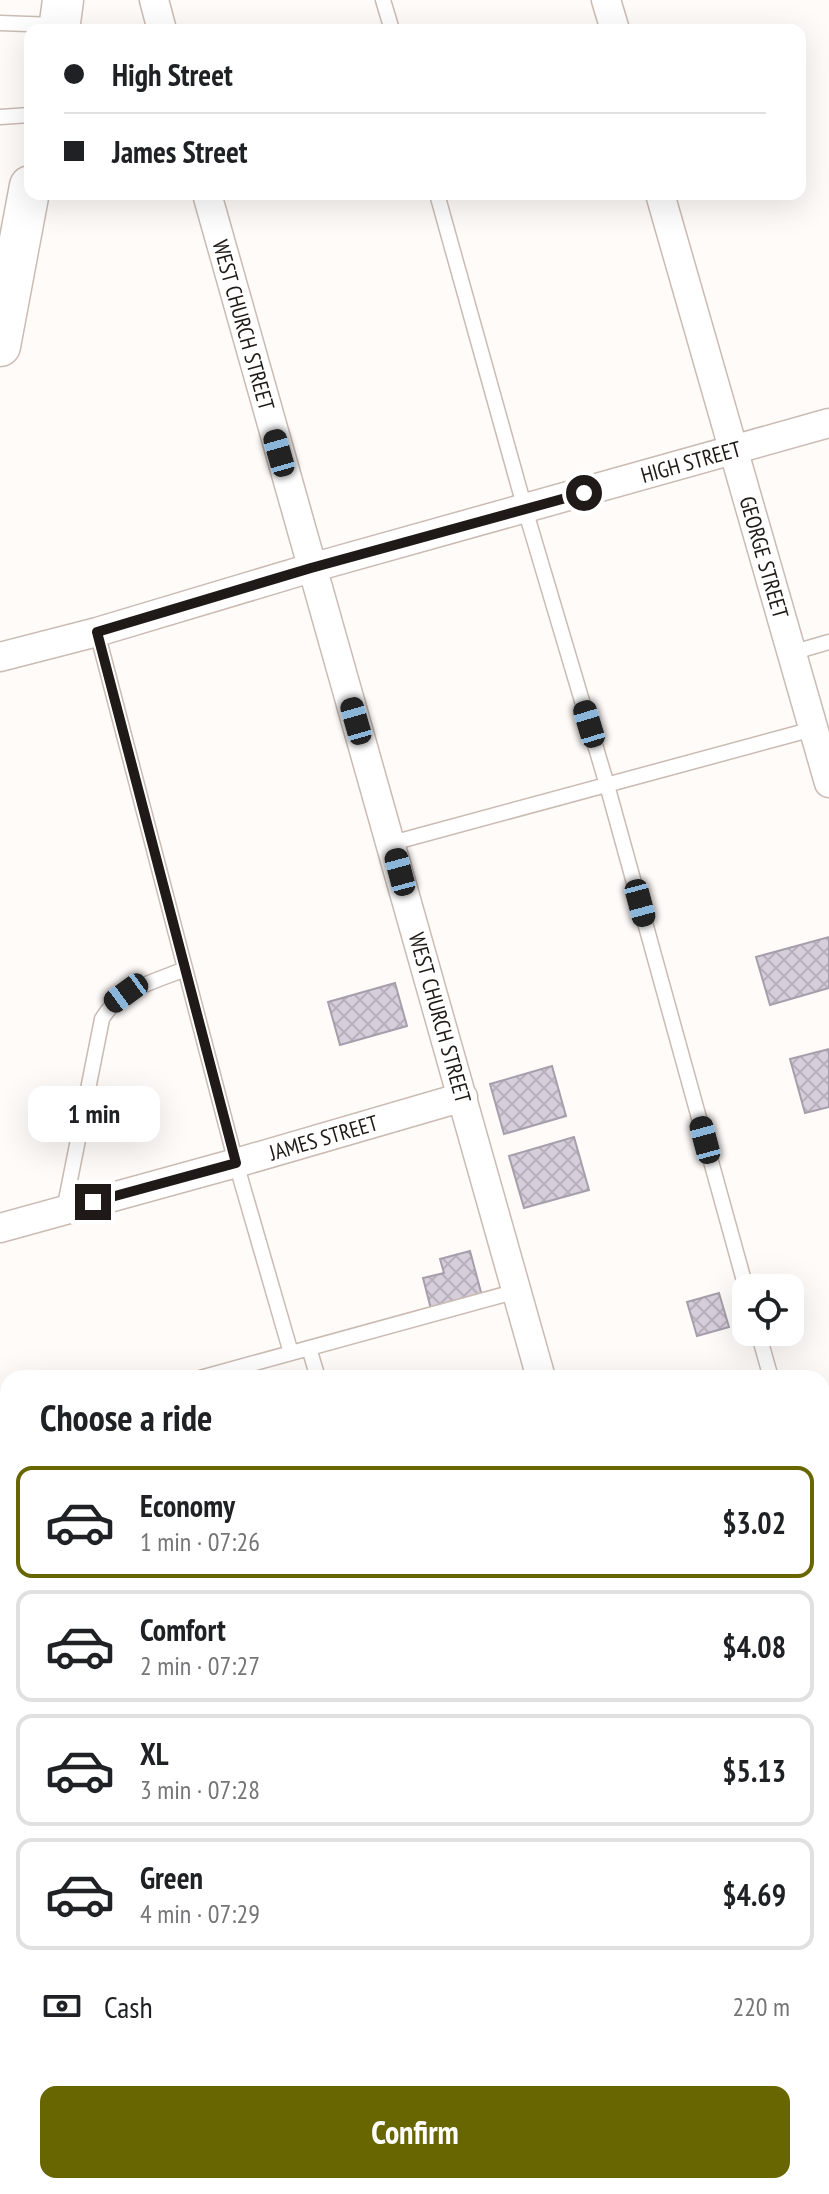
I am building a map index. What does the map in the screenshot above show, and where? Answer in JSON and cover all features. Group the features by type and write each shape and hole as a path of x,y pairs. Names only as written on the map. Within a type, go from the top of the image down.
{"main road":[{"path":"0,346 27,200"}],"street":[{"path":"154,0 160,24"},
{"path":"606,0 613,24"},
{"name":"WEST CHURCH STREET","path":"209,200 539,1370"},
{"name":"GEORGE STREET","path":"662,200 829,783"},
{"name":"HIGH STREET","path":"0,657 829,423"},
{"name":"JAMES STREET","path":"0,1228 463,1097"}],"lane":[{"path":"383,0 390,24"},
{"path":"0,23 64,14"},
{"path":"0,117 24,115"},
{"path":"439,200 525,509 607,785 742,1274"},
{"path":"97,632 236,1163 291,1353"},
{"path":"791,653 829,642"},
{"path":"392,843 813,729"},
{"path":"64,1210 102,1019 110,1004 126,993 185,969"},
{"path":"229,1370 517,1291"},
{"path":"762,1346 769,1370"},
{"path":"309,1348 316,1370"}],"building":[{"path":"829,937 829,988 770,1005 756,957"},
{"path":"395,983 407,1026 340,1045 328,1002"},
{"path":"829,1049 829,1107 805,1113 790,1059"},
{"path":"552,1066 566,1116 504,1134 490,1084"},
{"path":"574,1137 589,1190 524,1208 509,1156"},
{"path":"470,1251 482,1296 431,1309 423,1278 444,1273 440,1259"},
{"path":"719,1293 729,1327 697,1336 687,1302"}],"route":[{"path":"93,1202 236,1163 97,632 311,568 584,493"}]}
